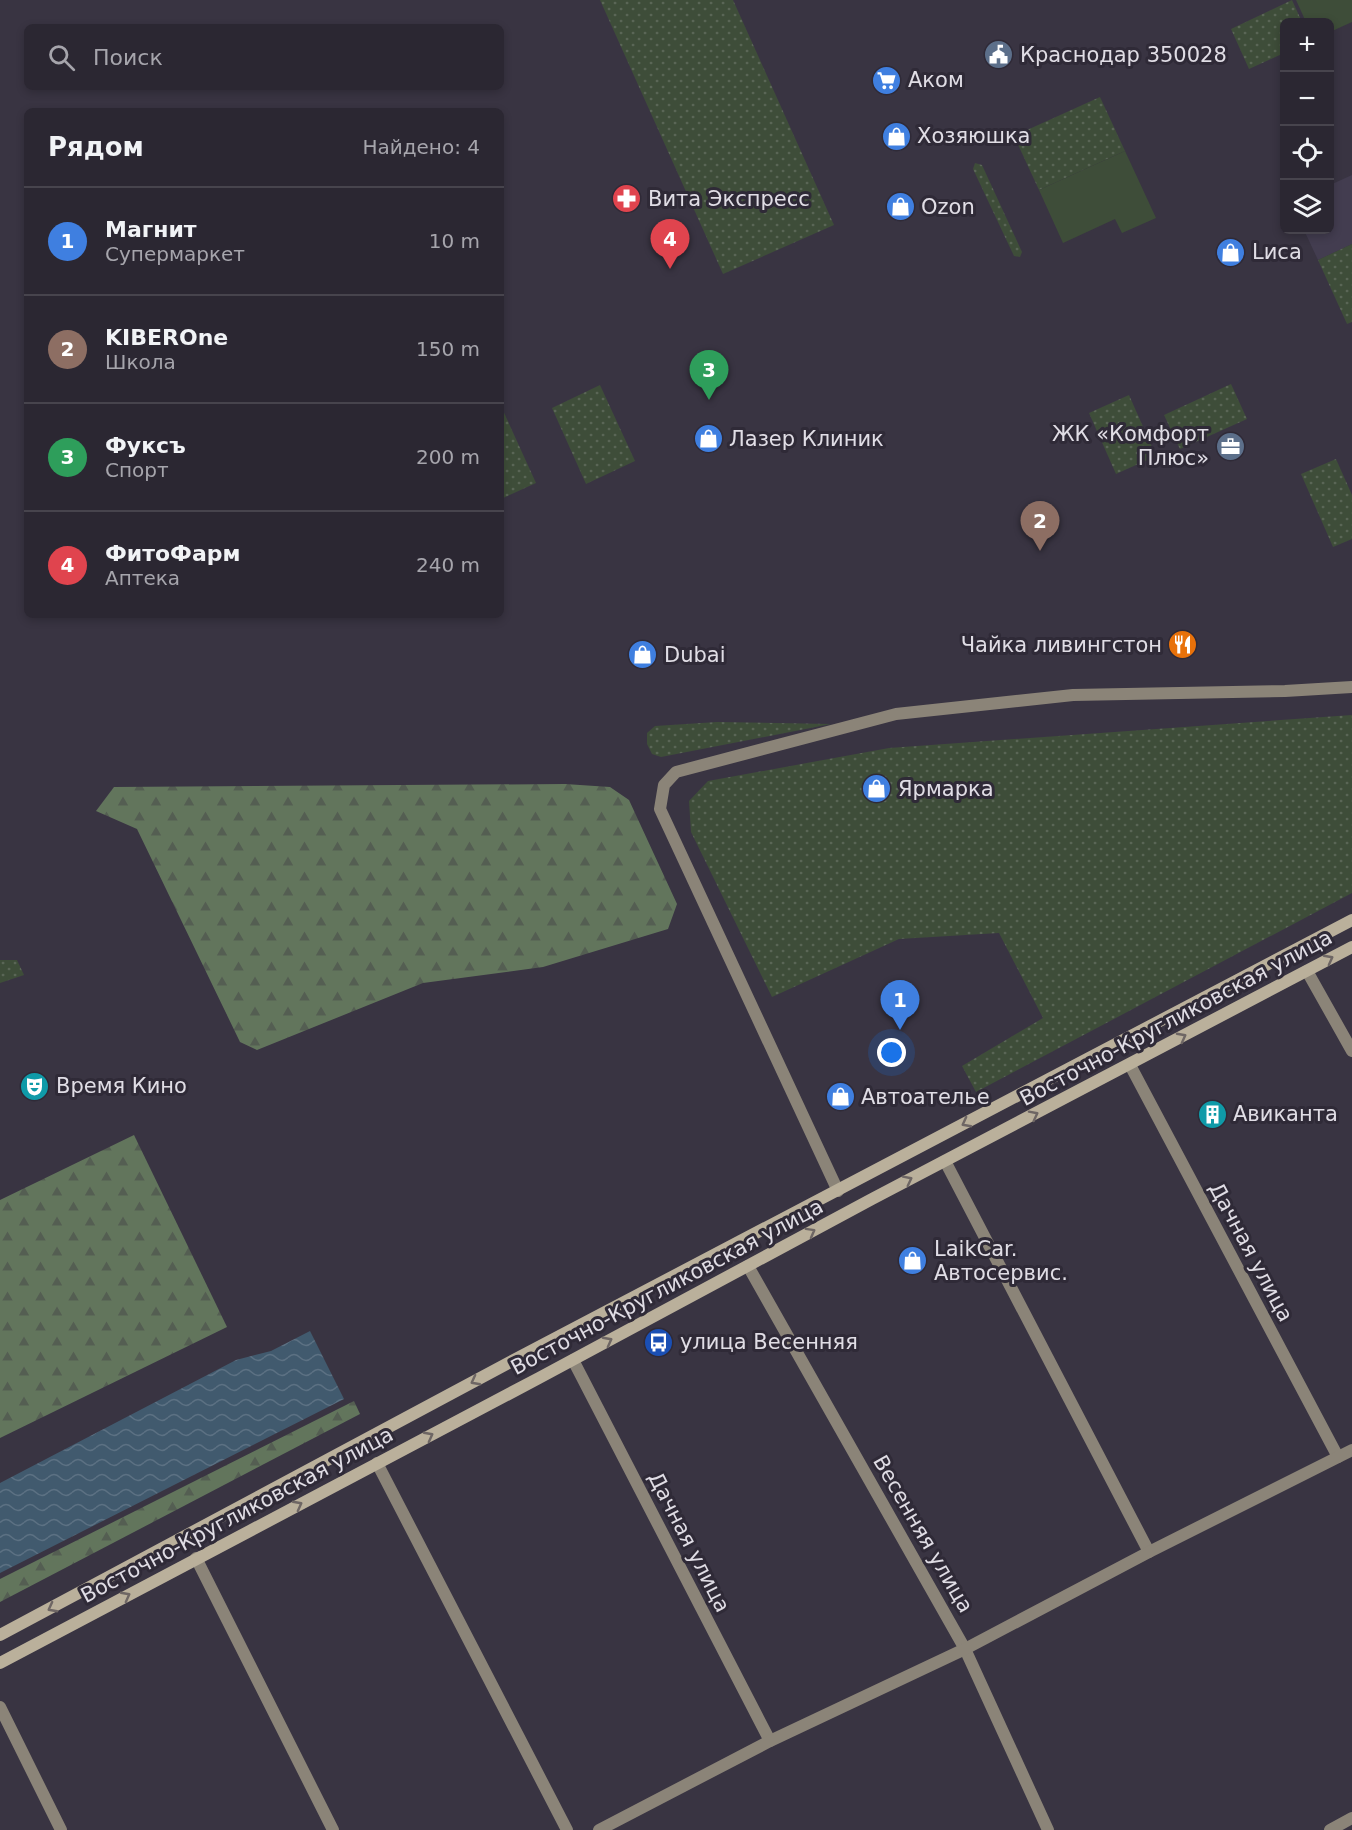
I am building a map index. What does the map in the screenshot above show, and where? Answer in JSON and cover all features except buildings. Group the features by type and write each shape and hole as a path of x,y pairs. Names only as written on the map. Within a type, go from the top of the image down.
{"main road":[{"name":"Восточно-Кругликовская улица","path":"0,1635 526,1353 1352,920"},
{"name":"Восточно-Кругликовская улица","path":"0,1663 1352,947"}],"street":[{"path":"838,1191 660,809 664,785 676,772 896,714 1073,695 1285,691 1352,687"},
{"path":"1307,971 1352,1051"},
{"name":"Дачная улица","path":"1130,1065 1338,1457"},
{"path":"945,1161 1149,1552"},
{"name":"Весенняя улица","path":"748,1266 965,1649 1048,1830"},
{"name":"Дачная улица","path":"573,1360 770,1741"},
{"path":"598,1830 770,1741 965,1649 1149,1552 1352,1450"},
{"path":"377,1463 567,1830"},
{"path":"196,1558 333,1830"},
{"path":"0,1707 61,1830"},
{"path":"1329,1830 1352,1818"}],"shaded area":[{"path":"1352,175 1352,244 1318,260 1306,234 1334,234 1334,183"}],"green space":[{"path":"600,0 733,0 834,225 723,274"},
{"path":"1292,0 1300,18 1280,18 1280,55 1249,69 1231,29"},
{"path":"1296,0 1352,0 1352,22 1334,30 1334,18 1304,18"},
{"path":"1100,97 1125,151 1039,190 1014,136"},
{"path":"1125,151 1156,218 1122,233 1115,219 1063,243 1039,190"},
{"path":"975,163 982,165 1022,252 1020,257 1014,256 973,169"},
{"path":"1352,244 1352,322 1347,324 1318,260"},
{"path":"1231,384 1247,419 1180,449 1164,415"},
{"path":"600,385 635,461 586,484 552,408"},
{"path":"1129,395 1156,456 1116,474 1089,413"},
{"path":"504,413 536,483 504,498"},
{"path":"1336,459 1352,495 1352,539 1333,547 1301,474"},
{"path":"1352,715 1352,893 976,1092 962,1066 1043,1018 999,933 899,939 772,997 691,832 689,801 708,781 889,748"},
{"path":"717,722 831,724 661,757 652,754 647,744 647,733 655,726"},
{"path":"565,784 610,787 629,800 677,904 668,929 543,967 423,983 257,1050 240,1042 137,829 96,811 114,787"},
{"path":"0,960 17,960 24,975 0,983"},
{"path":"134,1135 227,1327 0,1438 0,1200"},
{"path":"354,1401 360,1414 0,1602 0,1579"}],"water":[{"path":"310,1331 344,1399 0,1573 0,1483 236,1360 271,1351"}],"place":[{"name":"Краснодар 350028","path":"999,55"},
{"name":"Аком","path":"887,80"},
{"name":"Хозяюшка","path":"896,136"},
{"name":"Вита Экспресс","path":"627,199"},
{"name":"Ozon","path":"900,207"},
{"name":"Lиса","path":"1231,252"},
{"name":"ФитоФарм","path":"670,269"},
{"name":"Фуксъ","path":"709,400"},
{"name":"Лазер Клиник","path":"708,439"},
{"name":"ЖК «Комфорт Плюс»","path":"1230,446"},
{"name":"KIBEROne","path":"1040,551"},
{"name":"Чайка ливингстон","path":"1183,645"},
{"name":"Dubai","path":"643,655"},
{"name":"Ярмарка","path":"877,789"},
{"name":"Магнит","path":"900,1030"},
{"name":"Время Кино","path":"35,1086"},
{"name":"Автоателье","path":"840,1097"},
{"name":"Авиканта","path":"1212,1114"},
{"name":"LaikCar. Автосервис.","path":"913,1261"},
{"name":"улица Весенняя","path":"659,1342"}]}
